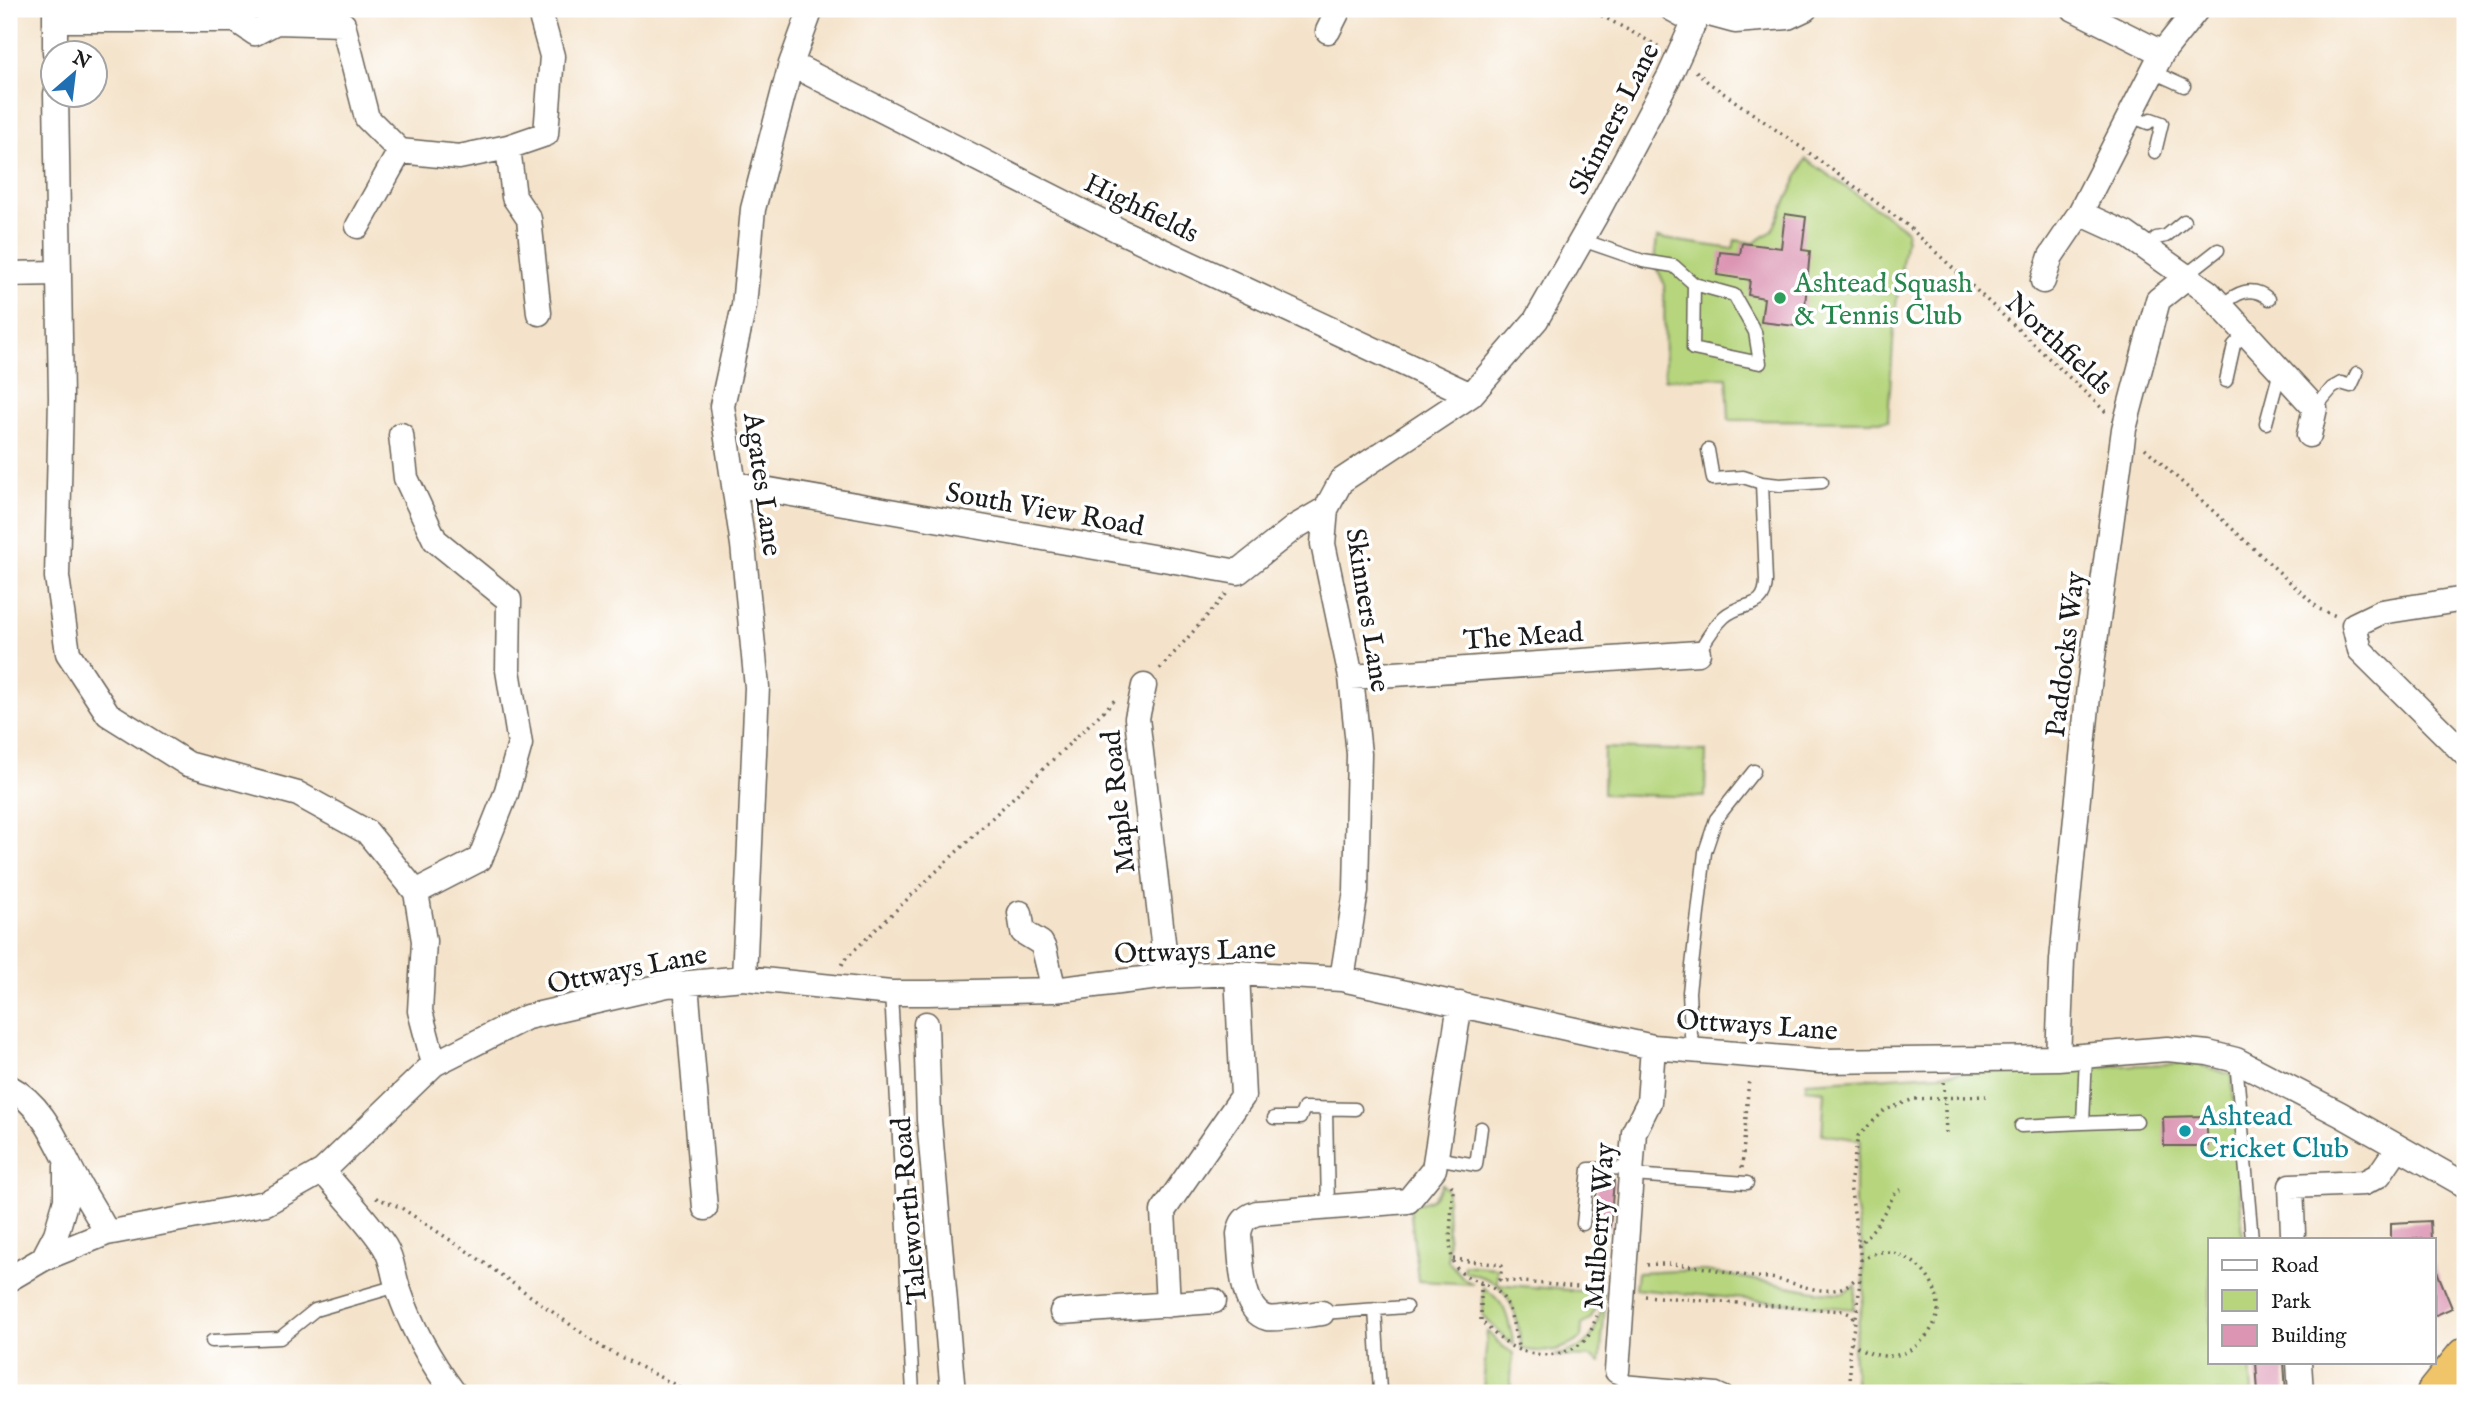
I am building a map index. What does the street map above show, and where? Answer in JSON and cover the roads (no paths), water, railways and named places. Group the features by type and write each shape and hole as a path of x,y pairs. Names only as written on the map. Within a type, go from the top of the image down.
{"highway":[{"path":"2437,1393 2465,1357"}],"street":[{"path":"55,38 55,14 244,15 255,33 269,15 343,24 367,118 400,151 458,157 508,147 546,134 552,56 539,9"},
{"name":"Agates Lane","path":"744,978 757,687 736,484 722,406 744,306 753,209 792,64 811,9"},
{"path":"1672,9 1735,21 1788,17 1805,9"},
{"path":"2074,9 2158,62"},
{"path":"2043,281 2051,256 2080,213 2158,62 2197,9"},
{"name":"Skinners Lane","path":"1342,979 1356,891 1359,754 1351,677 1323,544 1326,509 1341,481 1471,394 1536,320 1679,56 1698,14"},
{"name":"Highfields","path":"792,64 1120,231 1471,394"},
{"path":"56,108 61,398 57,577 68,653 108,714 188,764 298,794 367,832 416,892 424,941 419,1011 434,1064"},
{"path":"508,147 514,197 529,219 539,313"},
{"path":"358,226 400,151"},
{"path":"2080,213 2126,234 2208,292 2315,408 2309,435"},
{"path":"9,274 57,273"},
{"name":"Paddocks Way","path":"2058,1058 2062,960 2089,686 2124,429 2158,300 2187,275"},
{"path":"401,435 406,478 435,540 509,600 508,670 520,744 506,794 480,859 416,892"},
{"name":"South View Road","path":"736,484 1238,572 1295,527 1326,509"},
{"path":"2465,599 2381,612 2354,625 2360,650 2465,754"},
{"name":"The Mead","path":"1351,677 1698,653"},
{"name":"Maple Road","path":"1144,686 1136,718 1167,976"},
{"path":"1020,913 1023,932 1041,943 1044,948 1054,990"},
{"path":"1168,1305 1163,1210 1243,1096 1237,973"},
{"name":"Ottways Lane","path":"9,1279 43,1259 107,1233 266,1203 327,1176 434,1064 527,1017 667,985 744,978 891,993 1054,990 1167,976 1237,973 1342,979 1653,1046 1820,1061 2058,1058 2166,1049 2208,1053 2236,1060 2465,1185"},
{"path":"686,984 705,1208"},
{"path":"1322,1313 1267,1318 1253,1308 1246,1294 1239,1234 1241,1225 1250,1216 1408,1201 1435,1164 1460,1004"},
{"name":"Taleworth Road","path":"926,1024 929,1120 953,1393"},
{"name":"Mulberry Way","path":"1620,1382 1617,1295 1624,1268 1634,1132 1649,1102 1653,1046"},
{"path":"9,1087 24,1095 48,1124 107,1233"},
{"path":"2293,1233 2291,1186 2364,1183 2379,1175 2398,1147"},
{"path":"43,1259 56,1234 66,1200 66,1159"},
{"path":"327,1176 385,1248 414,1330 454,1393"},
{"path":"1062,1312 1214,1301"},
{"path":"2299,1364 2301,1393"}],"lane":[{"path":"2158,62 2184,86"},
{"path":"2130,116 2148,124 2151,119 2162,123 2155,152"},
{"path":"2149,249 2156,238 2166,236 2184,221"},
{"path":"1581,240 1643,261 1674,266 1695,284 1734,295 1755,332 1760,363 1693,349 1695,284"},
{"path":"2187,275 2218,250"},
{"path":"2221,306 2233,295 2244,290 2267,296 2269,299"},
{"path":"2225,381 2234,345 2245,333"},
{"path":"2266,423 2280,370"},
{"path":"2315,408 2332,388 2341,383 2351,386 2357,373"},
{"path":"1708,450 1713,479 1743,477 1762,483 1822,482"},
{"path":"1698,653 1727,614 1756,603 1765,595 1762,483"},
{"path":"1696,1050 1691,1035 1689,992 1705,852 1716,818 1754,771"},
{"path":"891,993 914,1393"},
{"path":"2083,1123 2085,1056"},
{"path":"2236,1060 2252,1238"},
{"path":"1274,1118 1300,1118 1304,1108 1355,1109"},
{"path":"1326,1109 1328,1208"},
{"path":"2021,1126 2137,1121"},
{"path":"1435,1164 1476,1165 1481,1128"},
{"path":"1583,1224 1589,1169 1744,1183"},
{"path":"212,1341 280,1338 315,1310 397,1286"},
{"path":"1322,1313 1406,1307"},
{"path":"1375,1309 1380,1391"},
{"path":"1620,1382 1717,1389 1726,1393"}],"place":[{"name":"Ashtead Squash & Tennis Club","path":"1780,298"},
{"name":"Ashtead Cricket Club","path":"2185,1131"}]}
